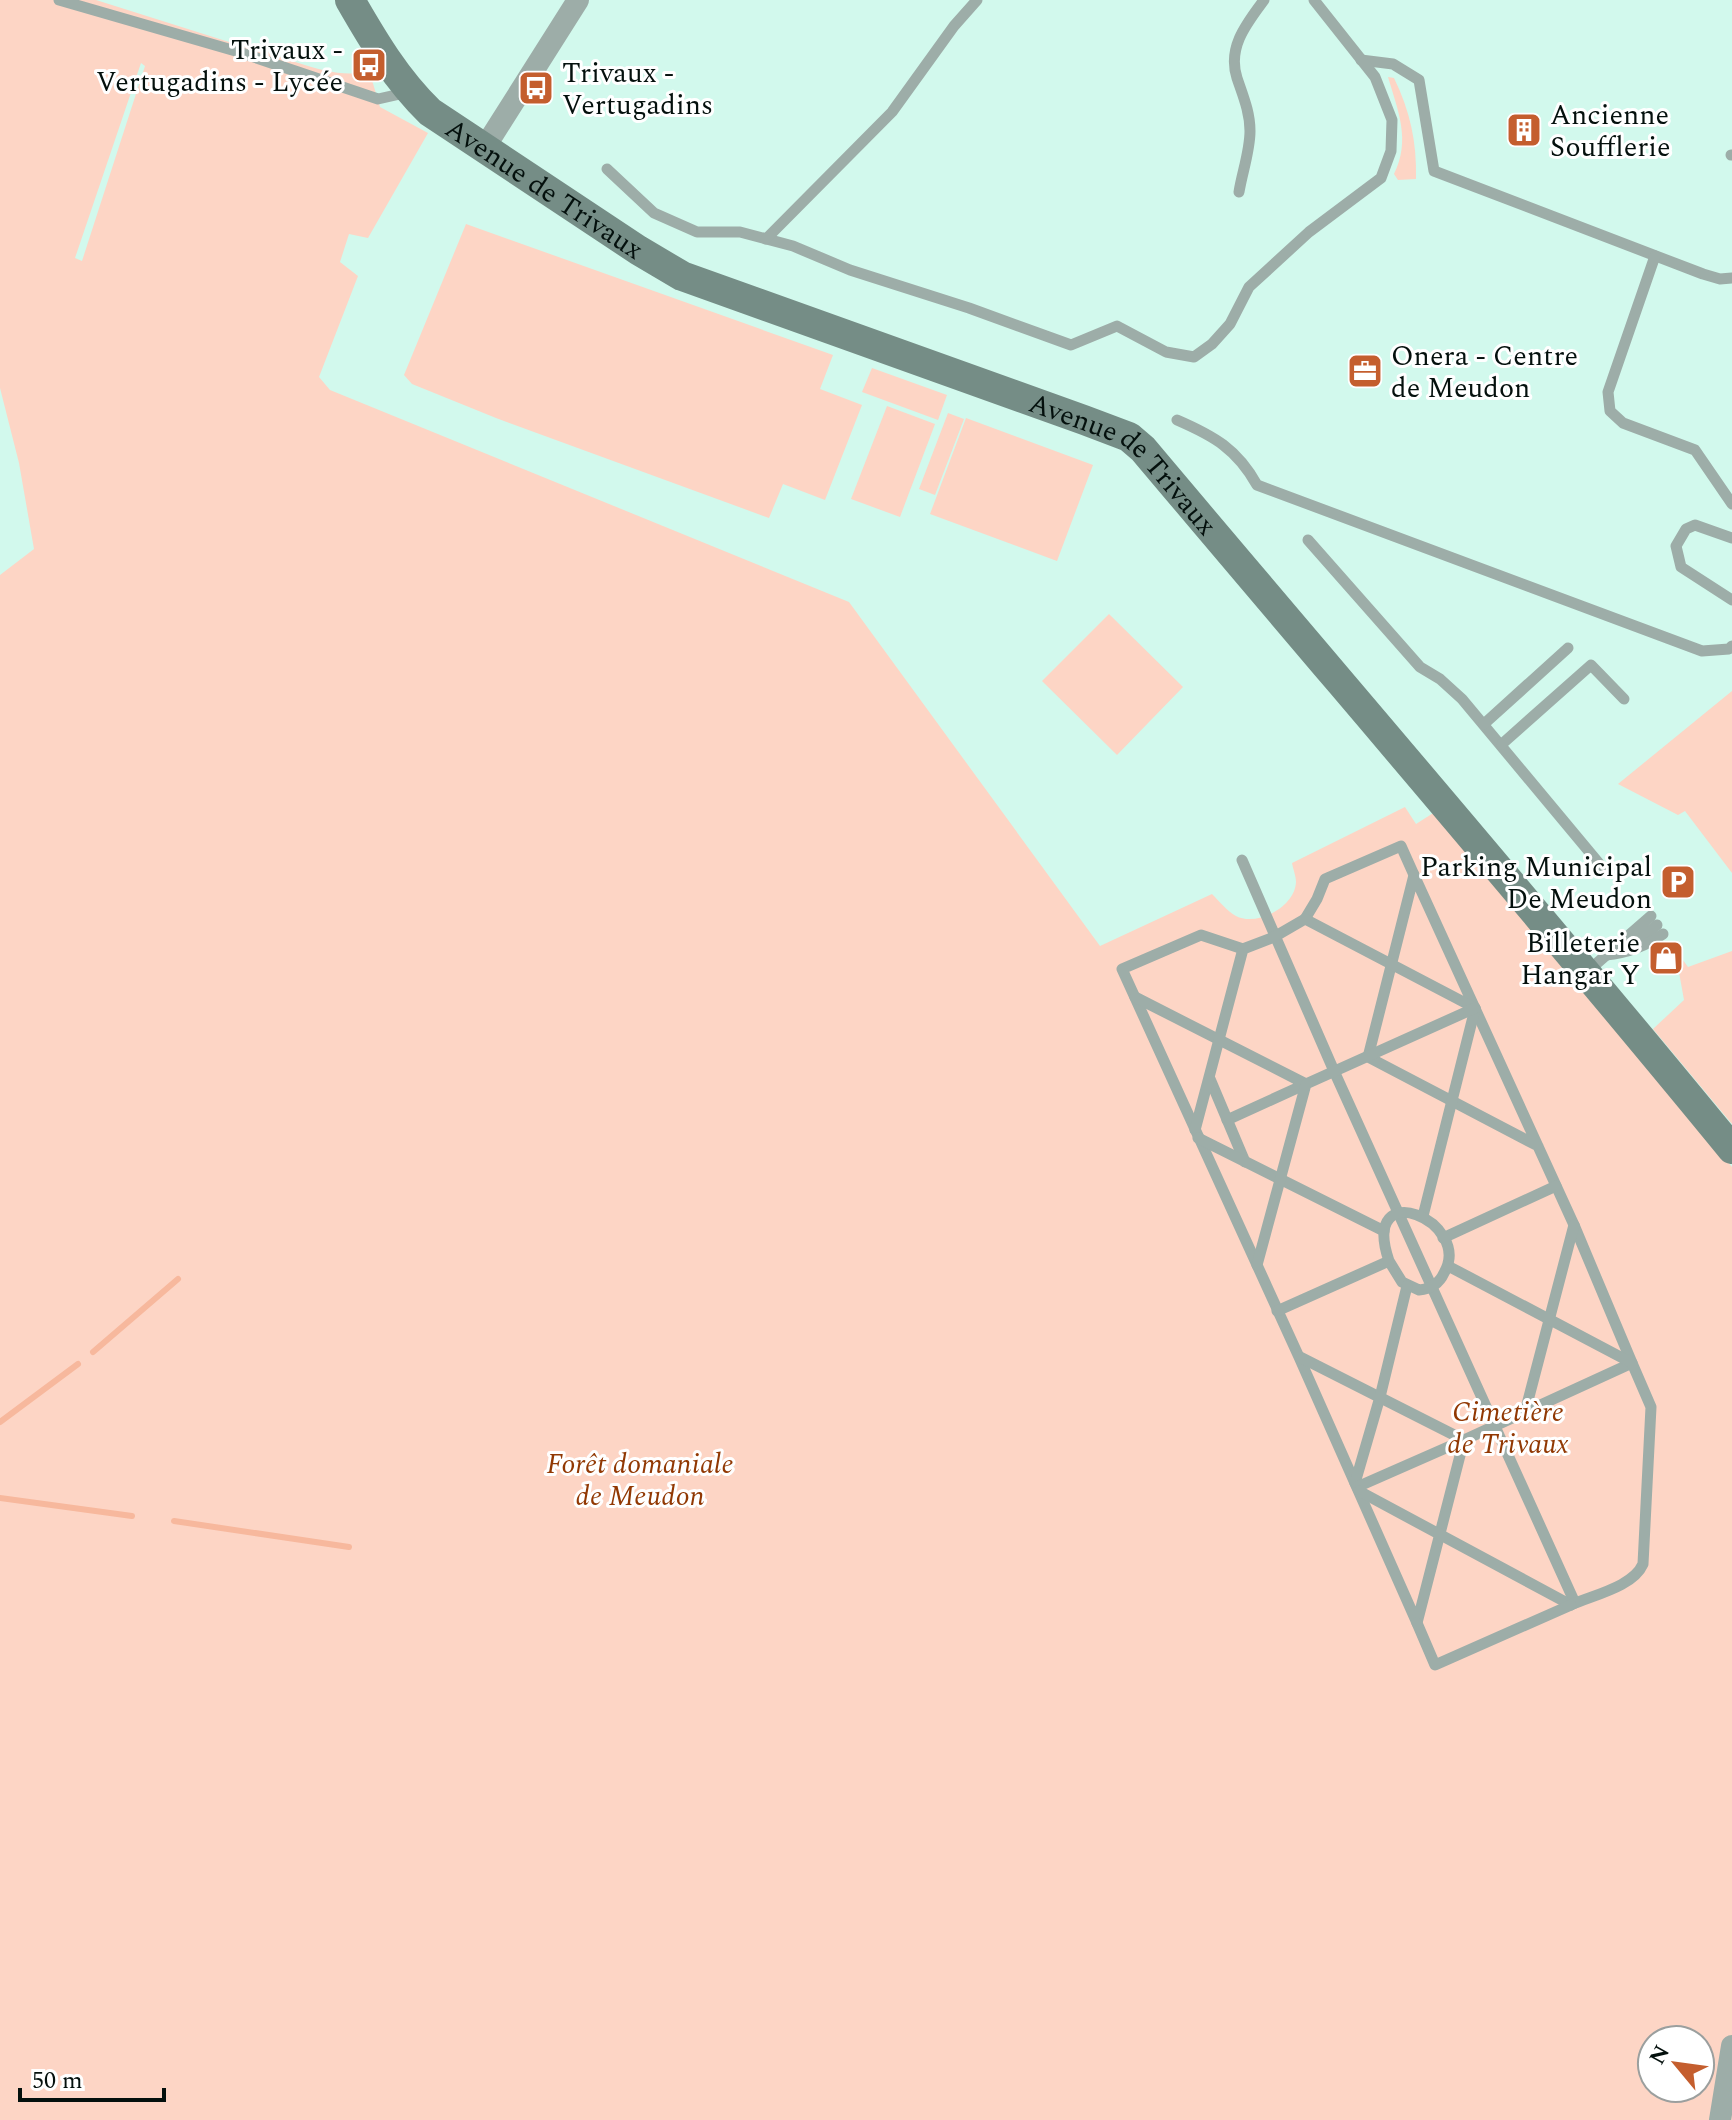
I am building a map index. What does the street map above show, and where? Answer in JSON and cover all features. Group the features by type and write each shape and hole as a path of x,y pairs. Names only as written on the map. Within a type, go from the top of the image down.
{"main road":[{"name":"Avenue de Trivaux","path":"350,0 376,45 410,92 430,112 682,276 1129,437 1143,449 1435,797 1596,964 1732,1149"}],"street":[{"path":"485,147 578,0"},
{"path":"1720,2120 1732,2046"}],"lane":[{"path":"59,0 239,52 378,99 410,92"},
{"path":"766,239 892,112 954,26 977,0"},
{"path":"1239,192 1250,133 1246,104 1235,73 1236,45 1240,31 1264,0"},
{"path":"607,169 654,213 697,232 740,232 766,239 1071,345 1117,326 1166,352 1194,357 1212,344 1230,324 1249,287 1309,232 1381,178 1391,151 1392,120 1375,77 1314,0"},
{"path":"1361,60 1393,64 1419,80 1434,171 1703,274 1720,279 1732,278"},
{"path":"1655,256 1608,392 1610,411 1623,423 1695,450 1732,504"},
{"path":"1177,420 1210,434 1245,463 1257,485 1702,651 1729,649 1732,646"},
{"path":"1732,538 1695,525 1686,529 1676,546 1681,567 1732,600"},
{"path":"1308,540 1420,667 1440,679 1462,699 1602,867"},
{"path":"1484,724 1568,648"},
{"path":"1502,744 1591,665 1624,699"},
{"path":"1401,846 1574,1225 1651,1407 1643,1564 1640,1571 1629,1580 1435,1665 1122,969 1201,935 1243,949 1274,937 1305,919 1325,879 1401,846"},
{"path":"1242,860 1573,1604"},
{"path":"1368,1057 1414,875"},
{"path":"1305,919 1475,1008"},
{"path":"1657,925 1651,943 1596,964 1657,925"},
{"path":"1196,1134 1243,949"},
{"path":"1135,997 1306,1084"},
{"path":"1227,1120 1475,1008"},
{"path":"1423,1216 1475,1008"},
{"path":"1368,1057 1538,1146"},
{"path":"1209,1078 1245,1162"},
{"path":"1257,1265 1306,1084"},
{"path":"1196,1134 1245,1162 1384,1231"},
{"path":"1443,1238 1556,1186"},
{"path":"1399,1213 1423,1216 1432,1222 1443,1238 1448,1266 1432,1287 1419,1290 1407,1286 1389,1261 1383,1240 1384,1231 1392,1217 1399,1213"},
{"path":"1525,1412 1574,1225"},
{"path":"1277,1311 1389,1261"},
{"path":"1448,1266 1632,1363"},
{"path":"1357,1487 1407,1286"},
{"path":"1299,1357 1464,1440"},
{"path":"1357,1487 1632,1363"},
{"path":"1417,1623 1464,1440"},
{"path":"1357,1487 1573,1604"}],"green space":[{"name":"Forêt domaniale de Meudon","path":"0,0 96,0 248,48 252,46 310,67 342,73 369,70 380,107 428,133 368,238 349,234 340,262 358,276 319,377 330,390 849,602 1100,946 1212,894 1236,916 1245,919 1264,917 1282,907 1294,891 1296,880 1292,863 1405,807 1416,824 1438,810 1732,1167 1732,2120 0,2120 0,575 34,549 19,463 0,388","holes":["141,63 145,66 82,261 75,258"]},
{"path":"1388,77 1394,78 1408,115 1414,139 1416,179 1398,180 1394,174 1402,149 1402,137"},
{"path":"466,224 833,355 820,389 862,405 825,500 783,484 769,518 412,384 404,375"},
{"path":"872,368 947,395 938,420 862,392"},
{"path":"887,406 935,424 900,517 851,499"},
{"path":"948,413 964,419 935,495 919,489"},
{"path":"966,418 1093,465 1057,561 930,514"},
{"path":"1109,614 1183,687 1117,755 1042,681"},
{"path":"1732,691 1732,873 1685,811 1678,815 1618,784"},
{"path":"1669,941 1688,967 1732,951 1732,1124 1653,1029 1684,1000 1677,961"}],"waterway":[{"path":"93,1352 178,1279"},
{"path":"0,1422 78,1364"},
{"path":"0,1498 132,1516"},
{"path":"174,1521 349,1547"}],"place":[{"name":"Trivaux - Vertugadins - Lycée","path":"369,65"},
{"name":"Trivaux - Vertugadins","path":"536,88"},
{"name":"Ancienne Soufflerie","path":"1524,130"},
{"name":"Onera - Centre de Meudon","path":"1365,371"},
{"name":"Parking Municipal De Meudon","path":"1678,882"},
{"name":"Billeterie Hangar Y","path":"1666,958"}],"park label":[{"name":"Cimetière de Trivaux","path":"1508,1427"}]}
